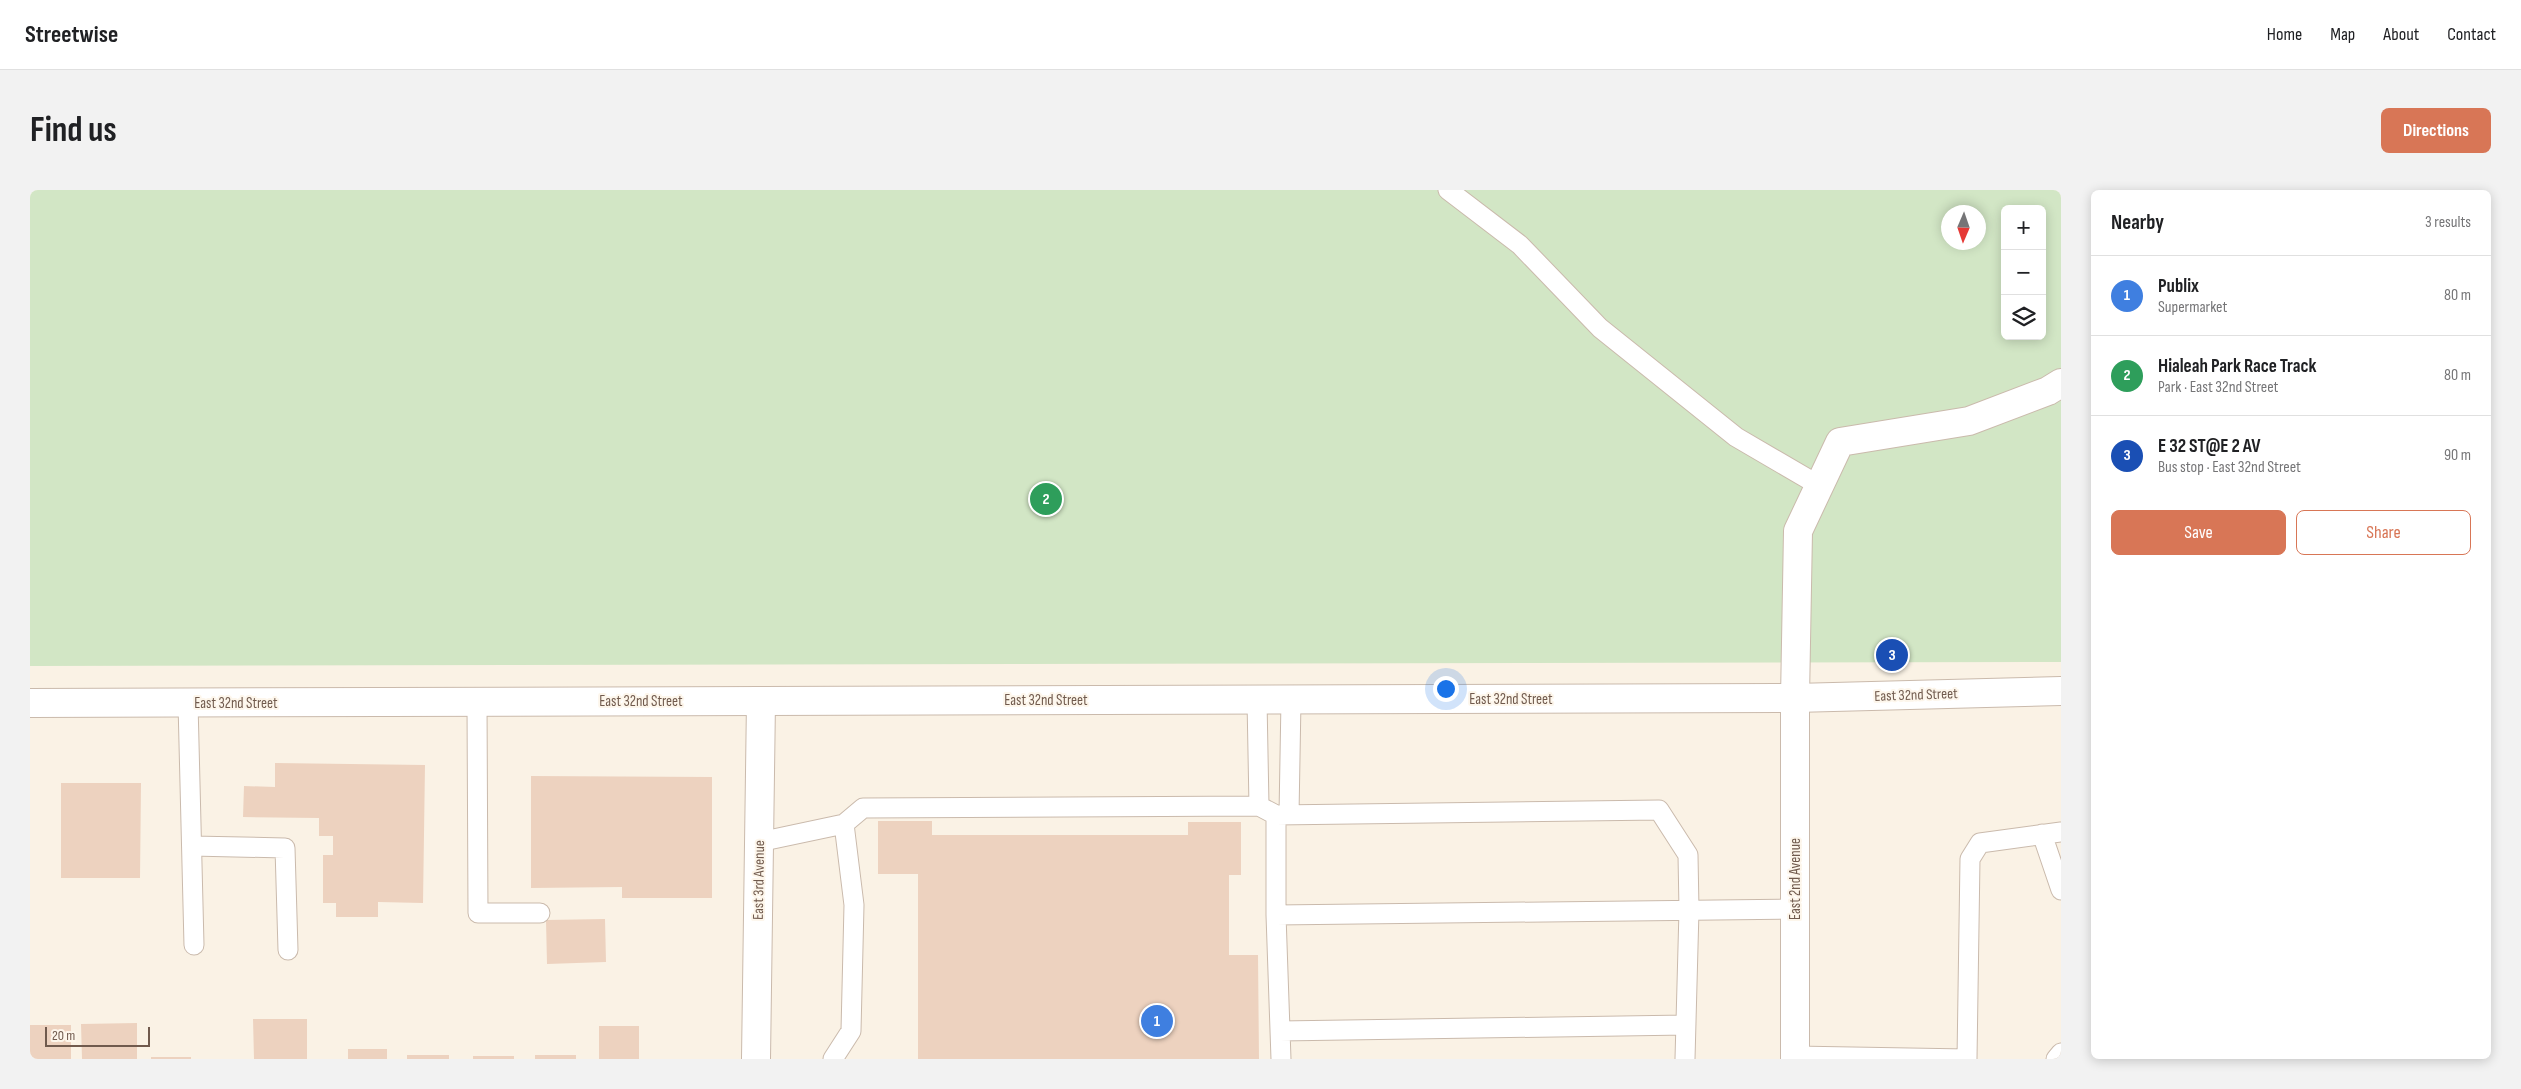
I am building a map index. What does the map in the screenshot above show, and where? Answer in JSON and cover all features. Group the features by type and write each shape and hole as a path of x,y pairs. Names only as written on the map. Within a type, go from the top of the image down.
{"street":[{"name":"East 2nd Avenue","path":"1795,1057 1795,698 1798,531 1840,442 1969,421 2048,391 2061,383"},
{"name":"East 32nd Street","path":"30,704 1795,698 2061,691"},
{"name":"East 3rd Avenue","path":"756,1059 761,701"}],"lane":[{"path":"1448,190 1520,245 1600,328 1736,437 1820,486"},
{"path":"1257,700 1259,806"},
{"path":"1281,1059 1276,915 1291,700"},
{"path":"477,702 478,913 540,913"},
{"path":"188,703 194,945"},
{"path":"759,842 844,824 863,808 1259,806 1282,815 1658,810 1688,855 1689,910 1685,1059"},
{"path":"833,1059 851,1032 854,905 844,824"},
{"path":"1795,1057 1967,1059 1970,860 1980,843 2061,832"},
{"path":"2042,834 2061,890"},
{"path":"192,846 285,848 288,950"},
{"path":"1276,915 1795,909"},
{"path":"1280,1031 1686,1025"},
{"path":"2056,1059 2061,1053"}],"green space":[{"path":"30,190 2061,190 2061,662 30,666"}],"building":[{"path":"275,763 425,765 423,903 378,902 378,917 336,917 336,903 323,903 323,855 333,855 333,836 319,836 319,818 243,817 244,786 275,787"},
{"path":"531,776 712,777 712,898 622,898 622,887 531,888"},
{"path":"61,783 141,783 140,878 61,878"},
{"path":"878,821 932,821 932,835 1188,835 1188,822 1241,822 1241,875 1229,875 1229,955 1258,955 1259,1059 918,1059 918,874 878,874"},
{"path":"605,919 606,962 547,964 546,920"},
{"path":"253,1019 307,1019 307,1059 254,1059"},
{"path":"137,1023 137,1059 82,1059 81,1024"},
{"path":"30,1025 71,1025 71,1059 30,1059"},
{"path":"599,1026 639,1026 639,1059 599,1059"},
{"path":"348,1049 387,1049 387,1059 348,1059"},
{"path":"407,1055 449,1055 449,1059 407,1059"},
{"path":"535,1055 576,1055 576,1059 535,1059"},
{"path":"473,1056 514,1056 514,1059 473,1059"},
{"path":"151,1057 191,1057 191,1059 151,1059"}],"place":[{"name":"Hialeah Park Race Track","path":"1046,499"},
{"name":"E 32 ST@E 2 AV","path":"1892,655"},
{"name":"Publix","path":"1157,1021"}]}
